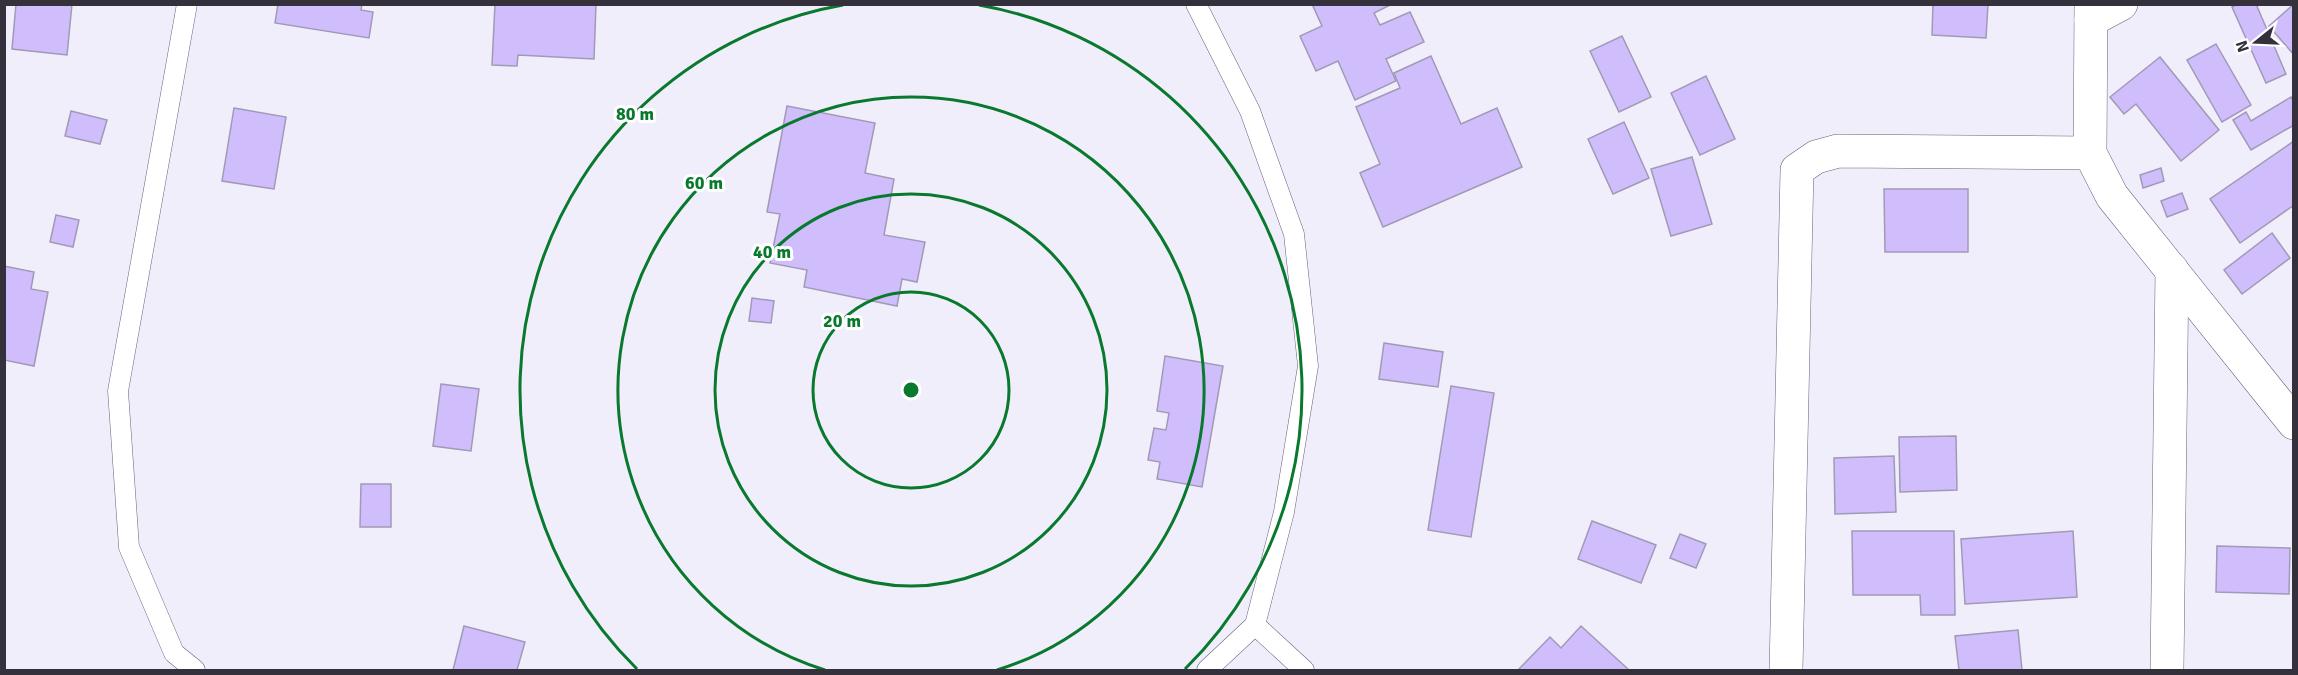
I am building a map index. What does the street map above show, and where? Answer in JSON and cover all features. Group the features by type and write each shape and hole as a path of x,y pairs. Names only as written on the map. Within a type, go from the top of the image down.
{"street":[{"path":"2121,4 2091,12 2090,153 2112,196 2294,423"},
{"path":"1786,670 1797,170 1816,157 1838,151 2090,153"},
{"path":"2167,670 2172,270"}],"lane":[{"path":"187,4 118,391 129,547 174,653 195,670"},
{"path":"1196,4 1250,111 1294,234 1308,366 1284,512 1255,625 1207,670"},
{"path":"1255,625 1304,670"}],"building":[{"path":"16,4 72,4 67,55 12,49"},
{"path":"278,4 362,4 361,10 373,12 369,38 275,23"},
{"path":"495,4 596,4 594,59 518,55 517,66 492,65"},
{"path":"1312,4 1392,4 1374,13 1380,25 1410,12 1424,42 1386,59 1396,81 1355,100 1338,61 1316,71 1300,36 1322,26"},
{"path":"1933,4 1988,4 1986,38 1932,35"},
{"path":"2238,4 2256,4 2286,74 2266,83 2232,7"},
{"path":"2294,4 2294,55 2269,26"},
{"path":"1622,36 1651,97 1619,112 1590,51"},
{"path":"2216,44 2251,105 2222,122 2187,60"},
{"path":"1431,56 1461,124 1497,108 1522,167 1383,227 1360,173 1380,164 1356,107 1400,88 1394,73"},
{"path":"2160,57 2219,130 2181,161 2136,104 2124,114 2110,97"},
{"path":"1706,76 1735,139 1700,155 1671,93"},
{"path":"2291,97 2294,102 2294,125 2251,150 2233,120 2246,112 2251,121"},
{"path":"787,106 875,123 865,173 894,179 884,235 925,242 917,282 902,279 897,306 804,287 807,270 770,263 780,214 767,212"},
{"path":"234,108 286,117 274,189 222,181"},
{"path":"71,111 107,120 100,144 65,136"},
{"path":"1624,122 1649,178 1613,194 1588,139"},
{"path":"2294,141 2294,205 2240,243 2210,199"},
{"path":"1692,157 1712,224 1671,236 1651,169"},
{"path":"2161,168 2164,181 2143,188 2140,175"},
{"path":"1884,189 1968,189 1968,252 1885,252"},
{"path":"2182,193 2188,209 2167,217 2161,201"},
{"path":"56,215 79,220 73,247 50,242"},
{"path":"2272,233 2290,258 2242,294 2224,270"},
{"path":"4,266 34,272 31,289 48,292 34,366 4,360"},
{"path":"752,298 774,301 771,323 749,321"},
{"path":"1384,343 1443,352 1438,387 1379,379"},
{"path":"1165,356 1223,366 1202,487 1157,479 1160,462 1148,460 1154,428 1166,430 1169,413 1157,411"},
{"path":"441,384 479,389 471,451 433,446"},
{"path":"1451,386 1494,393 1471,537 1428,530"},
{"path":"1956,436 1957,490 1900,492 1899,437"},
{"path":"1894,456 1896,512 1835,514 1834,458"},
{"path":"361,484 391,484 391,527 360,527"},
{"path":"1592,521 1656,545 1641,583 1578,559"},
{"path":"1852,531 1954,531 1955,615 1921,615 1920,595 1853,595"},
{"path":"2073,531 2077,597 1965,604 1961,539"},
{"path":"1680,534 1706,544 1696,568 1670,558"},
{"path":"2217,546 2290,548 2289,594 2216,592"},
{"path":"464,626 525,642 517,670 453,670"},
{"path":"1581,626 1629,670 1518,670 1550,637 1561,648"},
{"path":"2018,630 2022,670 1959,670 1955,636"}]}
